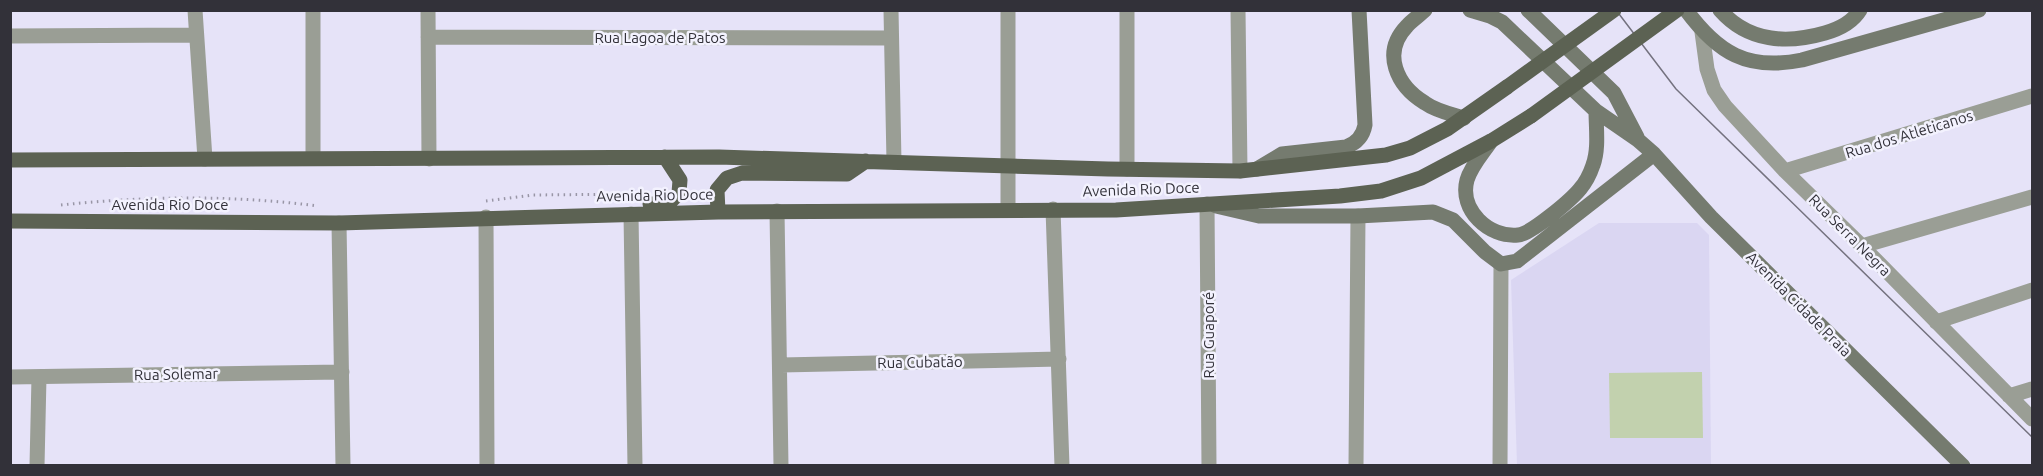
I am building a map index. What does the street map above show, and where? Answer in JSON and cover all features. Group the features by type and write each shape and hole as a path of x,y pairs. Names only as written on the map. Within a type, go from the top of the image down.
{"main road":[{"name":"Avenida Rio Doce","path":"1257,169 1282,154 1346,147 1358,140 1365,125 1359,10"},
{"path":"1425,10 1407,26 1396,42 1393,56 1396,72 1406,88 1426,105 1464,118"},
{"name":"Avenida Cidade Praia","path":"1470,10 1502,22 1596,111 1654,154 1711,217 1963,465"},
{"name":"Avenida Cidade Praia","path":"1528,10 1614,93 1638,140"},
{"name":"Avenida Rio Doce","path":"10,160 719,157 1240,171 1386,155 1428,140 1464,118 1614,10"},
{"name":"Avenida Rio Doce","path":"10,221 339,223 486,217 777,211 1116,210 1340,196 1381,191 1421,178 1491,141 1531,116 1677,10"},
{"path":"1686,10 1702,32 1720,47 1743,58 1770,63 1785,63 1979,10"},
{"path":"1720,10 1748,32 1774,40 1788,40 1833,31 1849,23 1860,10"},
{"path":"1491,141 1467,180 1467,199 1470,208 1475,216 1490,229 1508,235 1528,233 1578,192 1588,178 1596,157 1596,111"},
{"path":"1208,204 1259,216 1358,216 1433,212 1453,220 1485,252 1501,264 1517,261 1654,154"},
{"path":"505,217 532,207 668,204 679,194 680,180 665,157"},
{"path":"10,170 43,160"},
{"path":"718,212 717,190 727,178 742,172 847,174 866,161"}],"street":[{"path":"195,10 205,159"},
{"path":"313,10 313,157"},
{"path":"428,10 429,159"},
{"path":"891,10 894,162"},
{"path":"1008,10 1008,209"},
{"path":"1127,10 1127,169"},
{"path":"1238,10 1240,171"},
{"name":"Rua Serra Negra","path":"1702,32 1707,69 1714,90 1725,106 1785,171 2032,419"},
{"path":"10,36 196,35"},
{"name":"Rua Lagoa de Patos","path":"428,37 891,38"},
{"name":"Rua dos Atleticanos","path":"1785,171 2032,96"},
{"path":"1862,246 2032,197"},
{"name":"Rua Guaporé","path":"1208,204 1209,465"},
{"path":"1053,210 1062,465"},
{"path":"777,211 781,465"},
{"path":"631,214 635,465"},
{"path":"1356,465 1358,216"},
{"path":"486,217 487,465"},
{"path":"339,223 343,465"},
{"path":"1500,465 1501,264"},
{"path":"1936,322 2032,290"},
{"name":"Rua Cubatão","path":"781,364 1059,358"},
{"name":"Rua Solemar","path":"10,377 342,372"},
{"path":"37,465 39,377"},
{"path":"2009,396 2032,389"}],"path":[{"path":"480,202 533,195 644,194"},
{"path":"56,205 116,199 230,198 320,206"}],"shaded area":[{"path":"1599,223 1697,223 1709,235 1711,465 1517,465 1511,280"}],"green space":[{"path":"1702,372 1703,438 1610,438 1609,373"}],"tram line":[{"path":"1616,10 1676,89 2032,437"}]}
